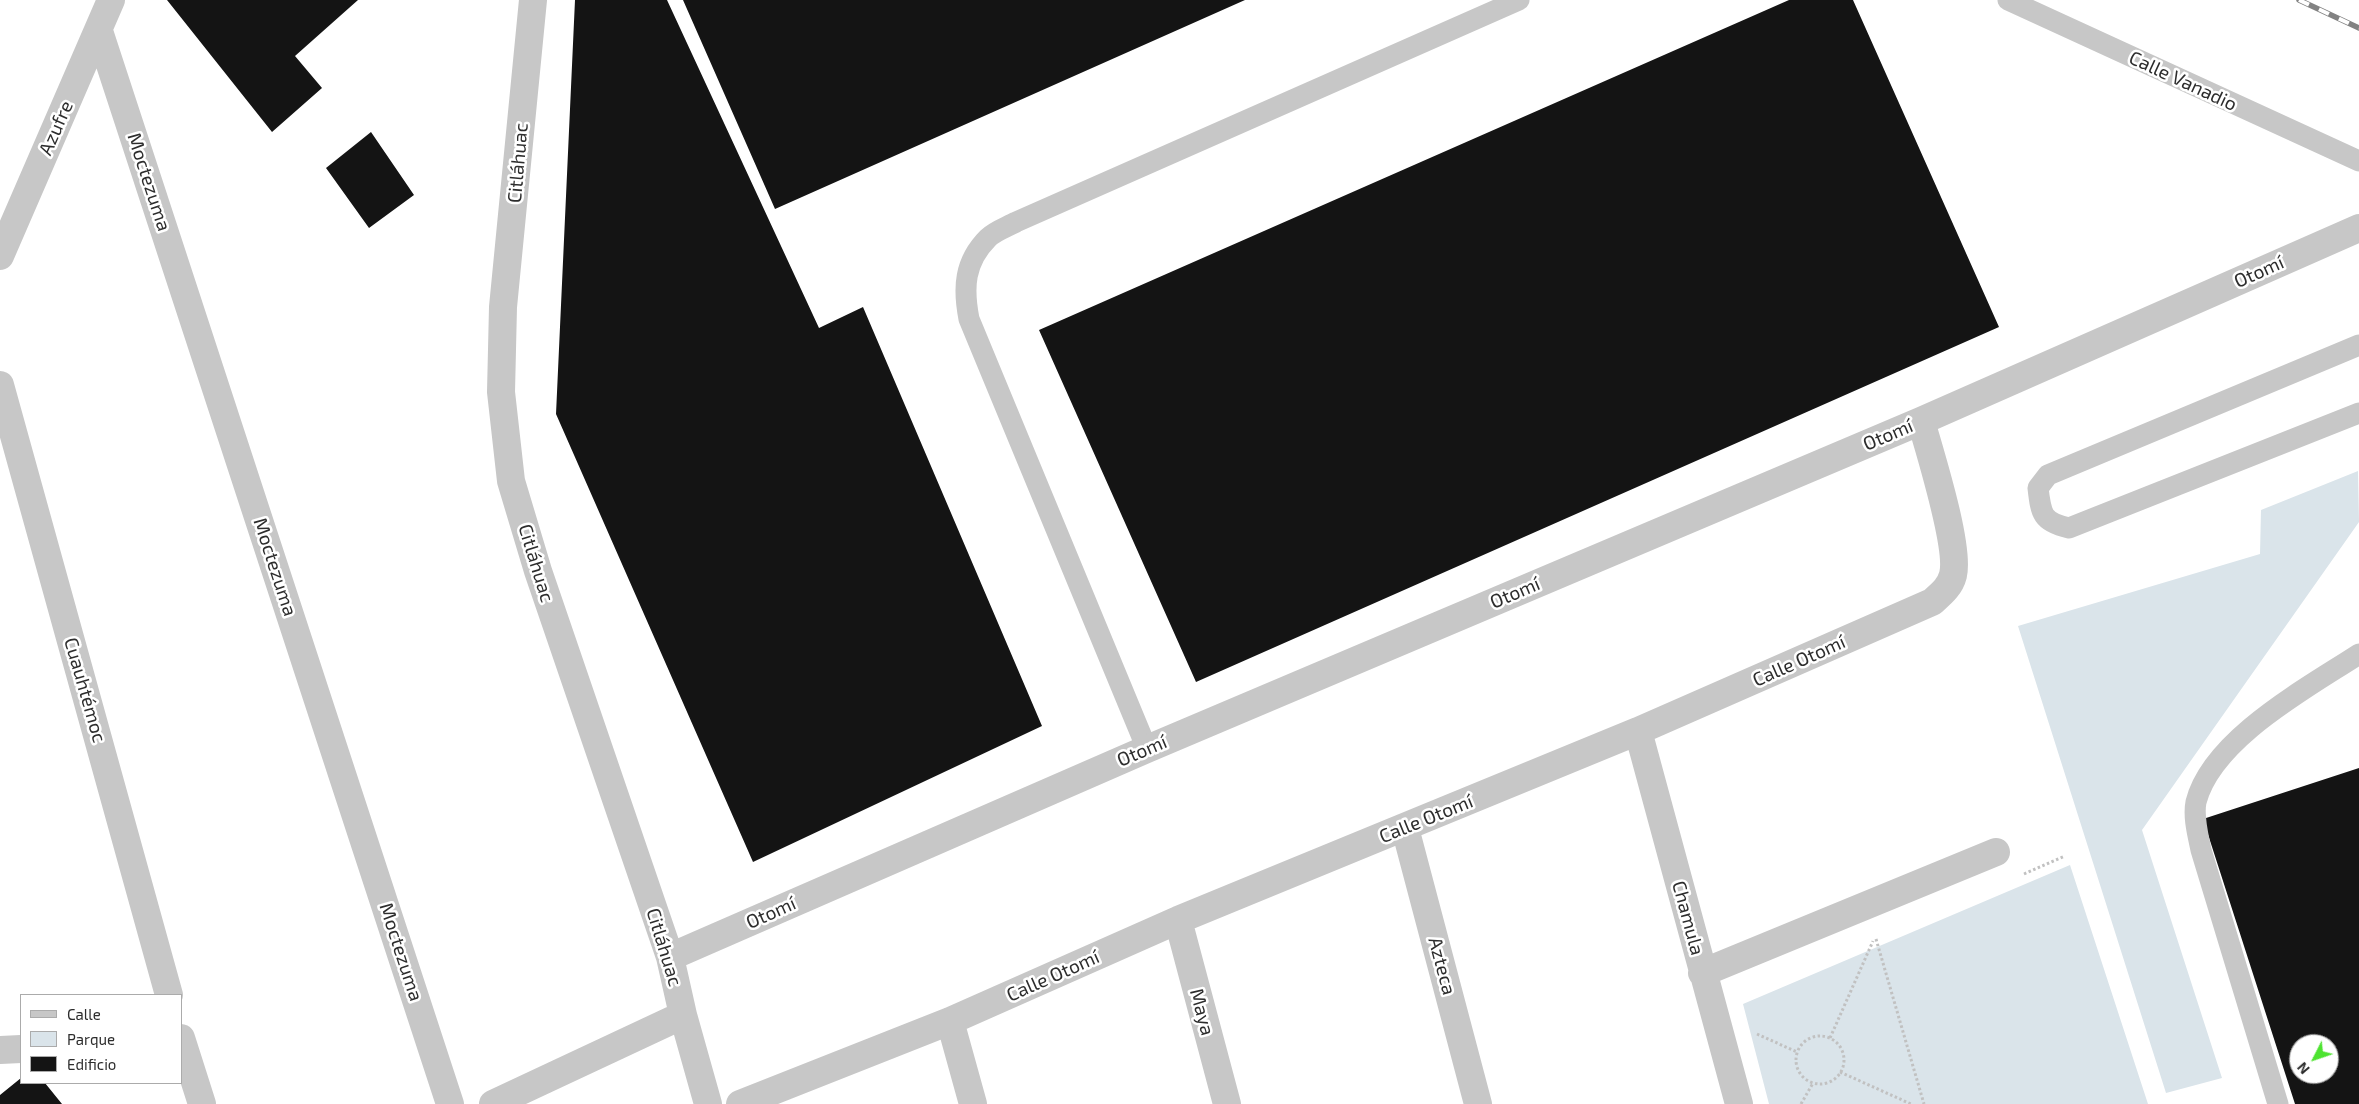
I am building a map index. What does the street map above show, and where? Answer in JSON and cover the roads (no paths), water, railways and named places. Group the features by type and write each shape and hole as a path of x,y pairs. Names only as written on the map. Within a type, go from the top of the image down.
{"street":[{"name":"Azufre","path":"0,256 111,0"},
{"name":"Citláhuac","path":"533,0 503,307 501,392 511,480 538,571 670,957 683,1016 708,1104"},
{"name":"Moctezuma","path":"99,31 450,1104"},
{"name":"Otomí","path":"670,957 1147,749 1921,421 2359,228"},
{"name":"Cuauhtémoc","path":"0,385 169,994"},
{"name":"Calle Otomí","path":"740,1104 950,1021 1178,920 1638,731 1932,602 1942,594 1949,584 1953,574 1954,558 1949,530 1921,421"},
{"name":"Chamula","path":"1638,731 1739,1104"},
{"name":"Azteca","path":"1405,828 1478,1104"},
{"path":"1702,972 1996,852"},
{"name":"Maya","path":"1178,920 1227,1104"},
{"path":"493,1104 683,1016"},
{"path":"950,1021 973,1104"},
{"path":"182,1041 202,1104"},
{"path":"0,1050 20,1049"}],"lane":[{"path":"1147,749 969,319 965,296 967,274 976,254 989,237 1016,222 1520,0"},
{"name":"Calle Vanadio","path":"2008,0 2359,162"},
{"path":"2359,345 2048,475 2038,488 2040,510 2053,525 2068,528 2359,413"},
{"path":"2278,1104 2201,850 2196,824 2196,803 2204,780 2218,758 2249,730 2301,692 2359,654"}],"railway":[{"path":"2299,0 2359,28"}]}
